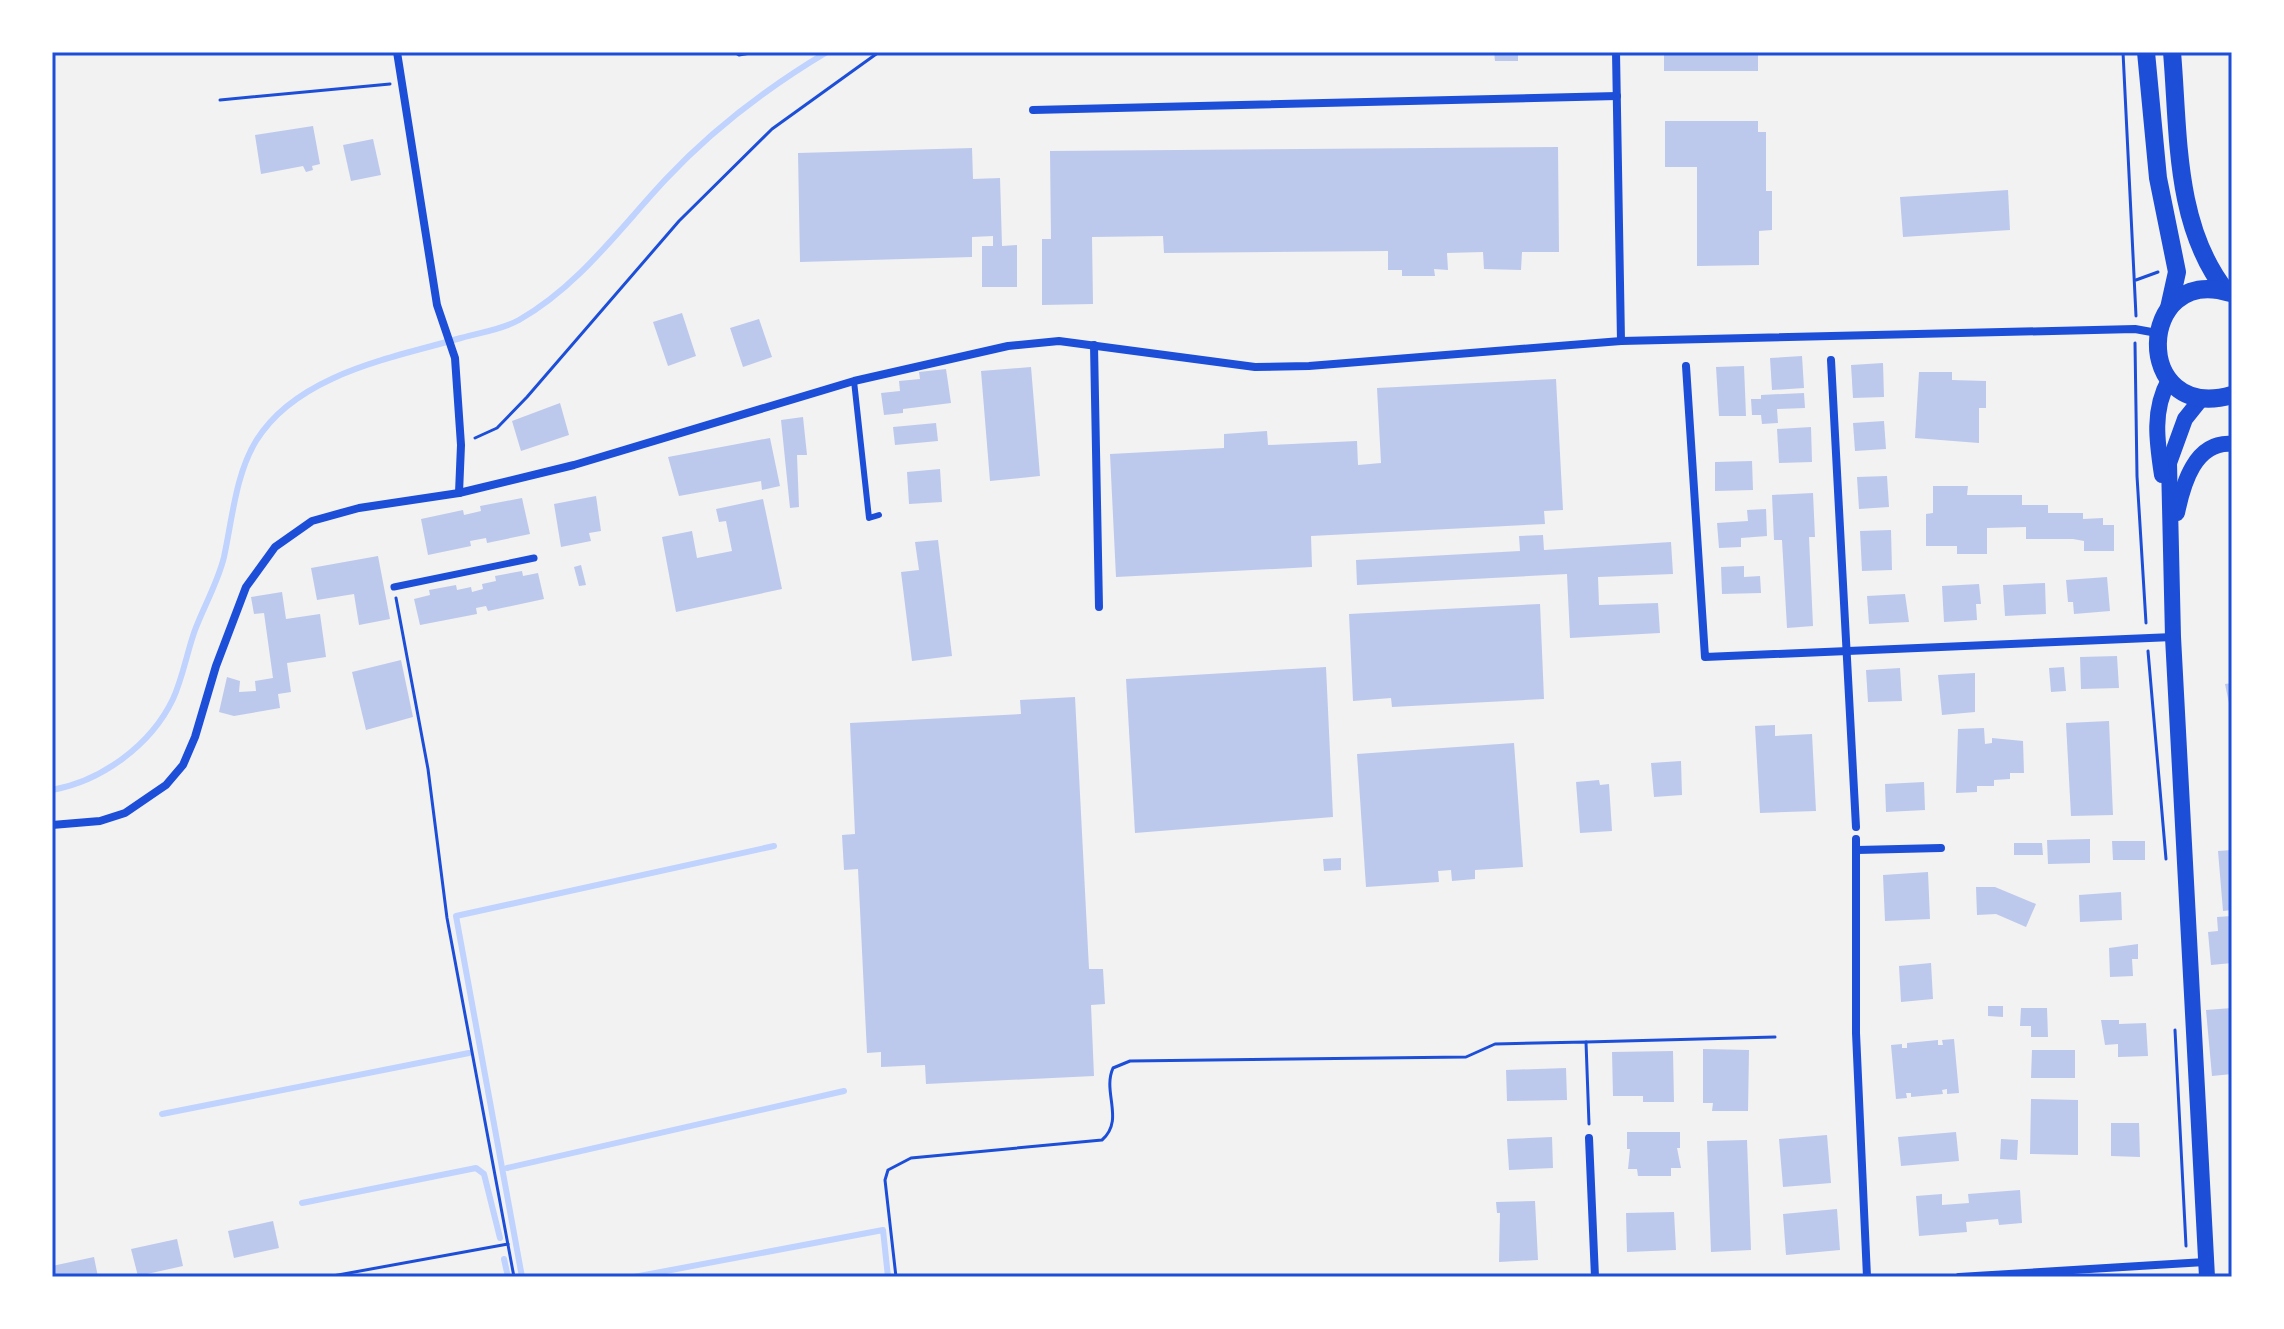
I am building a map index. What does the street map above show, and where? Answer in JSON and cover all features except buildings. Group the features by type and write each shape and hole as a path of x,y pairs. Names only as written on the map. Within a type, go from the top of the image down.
{"main road":[{"path":"2146,52 2156,167 2177,272 2169,308 2157,333 2158,358 2169,380 2179,389 2221,400"},
{"path":"2172,52 2184,182 2194,235 2206,265 2229,292"},
{"path":"2169,308 2192,293 2229,292"},
{"path":"2169,380 2161,395 2156,435 2172,534"},
{"path":"2200,1267 2173,637 2169,463 2185,419 2221,400"},
{"path":"2172,534 2183,487 2195,462 2212,448 2232,444"}],"street":[{"path":"397,52 437,305 455,358 461,445 459,493"},
{"path":"1616,52 1621,341"},
{"path":"1033,110 1617,96"},
{"path":"52,825 100,821 125,813 149,800 175,775 195,737 216,666 246,587 275,547 293,532 335,513 459,493 588,461 854,381 1008,346 1059,341 1255,367 1621,341 2135,329 2157,333"},
{"path":"1094,345 1099,607"},
{"path":"1831,360 1856,827"},
{"path":"1686,366 1705,657 2173,637"},
{"path":"394,587 534,558"},
{"path":"1856,839 1856,1033 1867,1277"},
{"path":"1857,850 1941,848"},
{"path":"1589,1138 1595,1277"},
{"path":"1959,1277 2200,1267"}],"lane":[{"path":"854,381 869,518 879,515"}],"path":[{"path":"734,52 739,55 756,52"},
{"path":"461,445 497,428 589,329 679,221 762,138 879,52"},
{"path":"2123,52 2136,269 2136,445 2147,638 2166,865"},
{"path":"220,100 402,83"},
{"path":"396,598 428,769 447,918 514,1277"},
{"path":"2174,1019 2200,1267"},
{"path":"896,1277 885,1180 888,1170 911,1158 1102,1140 1112,1130 1109,1076 1122,1063 1466,1057 1495,1044 1775,1037"},
{"path":"1586,1042 1589,1138"},
{"path":"327,1277 508,1244"}],"waterway":[{"path":"52,790 89,778 123,758 164,716 173,699 195,630 224,557 244,467 256,441 274,418 296,399 348,372 505,326 541,306 580,273 666,179 722,126 784,79 827,52"},
{"path":"522,1277 456,916 774,846"},
{"path":"162,1114 469,1053"},
{"path":"507,1168 844,1091"},
{"path":"302,1203 476,1168 484,1174 500,1238"},
{"path":"634,1277 883,1230 888,1277"},
{"path":"504,1259 508,1277"}]}
